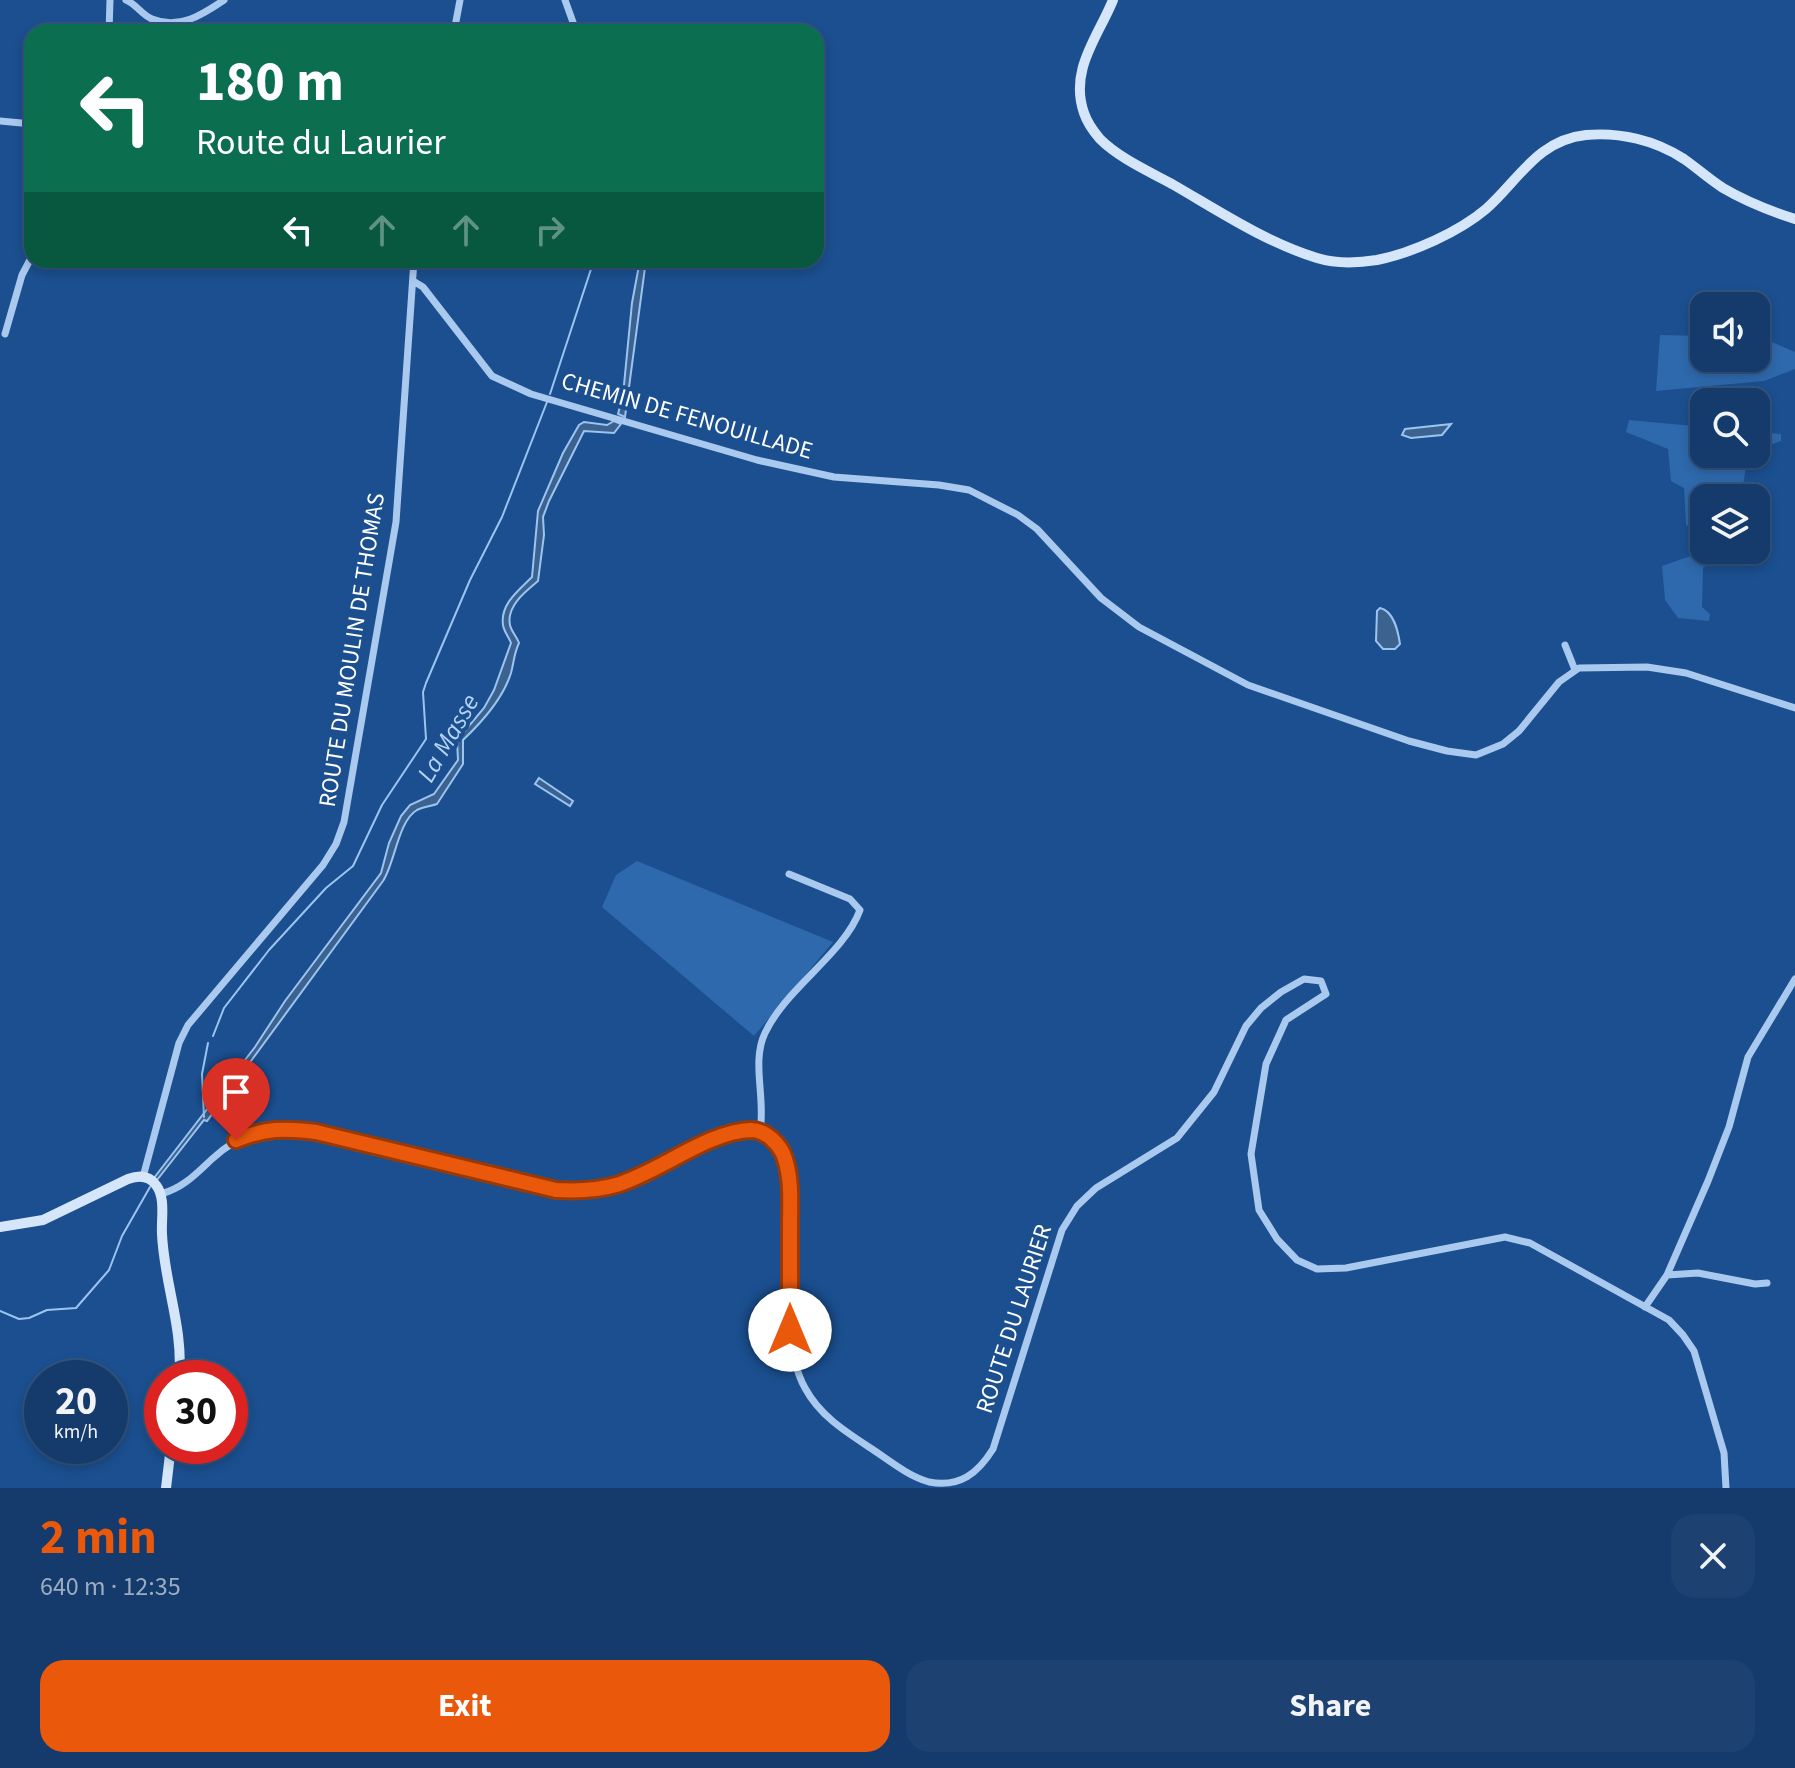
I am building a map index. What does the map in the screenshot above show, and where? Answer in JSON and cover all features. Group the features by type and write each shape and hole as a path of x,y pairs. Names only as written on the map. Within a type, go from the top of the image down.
{"main road":[{"path":"1113,0 1088,47 1081,71 1080,93 1084,113 1101,140 1130,161 1268,239 1320,259 1353,263 1379,259 1462,227 1488,208 1527,163 1552,146 1582,136 1616,134 1646,141 1683,158 1721,187 1795,219"},
{"path":"0,1227 43,1220 128,1179 153,1184 179,1341 179,1360"},
{"path":"166,1488 169,1464"}],"street":[{"path":"109,24 110,0"},
{"path":"126,0 151,18 178,23 204,14 224,0"},
{"path":"456,24 460,0"},
{"path":"565,0 574,24"},
{"path":"0,121 24,123"},
{"path":"5,334 26,268"},
{"name":"ROUTE DU MOULIN DE THOMAS","path":"153,1184 179,1043 188,1025 323,865 336,844 344,822 396,522 414,268"},
{"name":"CHEMIN DE FENOUILLADE","path":"413,281 423,287 492,376 531,394 757,460 834,477 969,490 1018,515 1037,529 1101,598 1139,627 1248,685 1409,741 1476,755 1503,744 1519,731 1559,682 1575,670"},
{"path":"1565,645 1575,670 1604,666 1647,667 1686,673 1795,708"},
{"path":"153,1184 188,1182 215,1155 236,1140 282,1127 316,1132 556,1190 585,1191 616,1185 650,1172 705,1142 748,1130 760,1131 763,1111 759,1055 766,1030 846,932 860,910 850,899 789,874"},
{"name":"ROUTE DU LAURIER","path":"760,1131 775,1141 785,1158 788,1172 790,1330 794,1363 805,1388 834,1423 917,1479 937,1484 962,1481 981,1468 993,1449 1062,1230 1077,1206 1096,1188 1177,1138 1214,1092 1246,1026 1261,1008 1304,979 1321,981 1326,994 1286,1020 1266,1064 1251,1154 1259,1210 1277,1239 1297,1260 1317,1269 1346,1268 1505,1237 1530,1243 1669,1320 1694,1351 1724,1453 1726,1488"},
{"path":"1645,1307 1667,1275 1708,1181 1729,1127 1748,1057 1795,979"},
{"path":"1667,1275 1698,1273 1755,1284 1767,1283"}],"shaded area":[{"path":"639,268 645,268 625,417 618,414 623,395"},
{"path":"1660,335 1690,336 1690,372 1770,372 1770,341 1795,352 1795,369 1764,381 1656,391"},
{"path":"1629,420 1690,426 1690,468 1746,468 1743,484 1690,484 1690,527 1686,525 1684,488 1671,481 1668,449 1626,432"},
{"path":"614,421 621,424 614,433 584,431 549,501 543,517 538,581 518,600 511,612 510,625 519,643 511,673 497,701 463,740 463,764 437,804 419,809 405,823 383,881 207,1121 204,1120 157,1180 154,1178 255,1047 285,1001 381,873 401,816 410,805 434,794 458,760 457,740 484,708 511,643 504,630 504,610 532,577 538,511 563,453 579,425 584,422 607,425"},
{"path":"1451,424 1442,435 1411,438 1402,435 1405,429"},
{"path":"1770,433 1781,434 1781,441 1770,445"},
{"path":"1690,556 1690,564 1716,564 1703,567 1702,607 1710,614 1709,621 1678,618 1665,600 1662,566"},
{"path":"1380,608 1389,613 1394,622 1400,644 1395,649 1383,649 1376,641 1377,611"},
{"path":"539,778 573,801 570,806 535,784"},
{"path":"637,861 833,942 754,1036 602,907 616,875"}],"waterway":[{"name":"La Masse","path":"550,394 591,268"},
{"name":"La Masse","path":"213,1036 224,1008 269,950 326,888 353,866 382,805 426,739 423,692 426,683 470,580 502,517 547,402"},
{"name":"La Masse","path":"204,1117 202,1074 208,1043"},
{"name":"La Masse","path":"0,1311 19,1319 47,1310 76,1308 109,1270 122,1236 150,1187"}],"route":[{"path":"236,1140 282,1127 316,1132 556,1190 585,1191 616,1185 650,1172 705,1142 748,1130 760,1131 775,1141 785,1158 790,1186 790,1330"}]}
